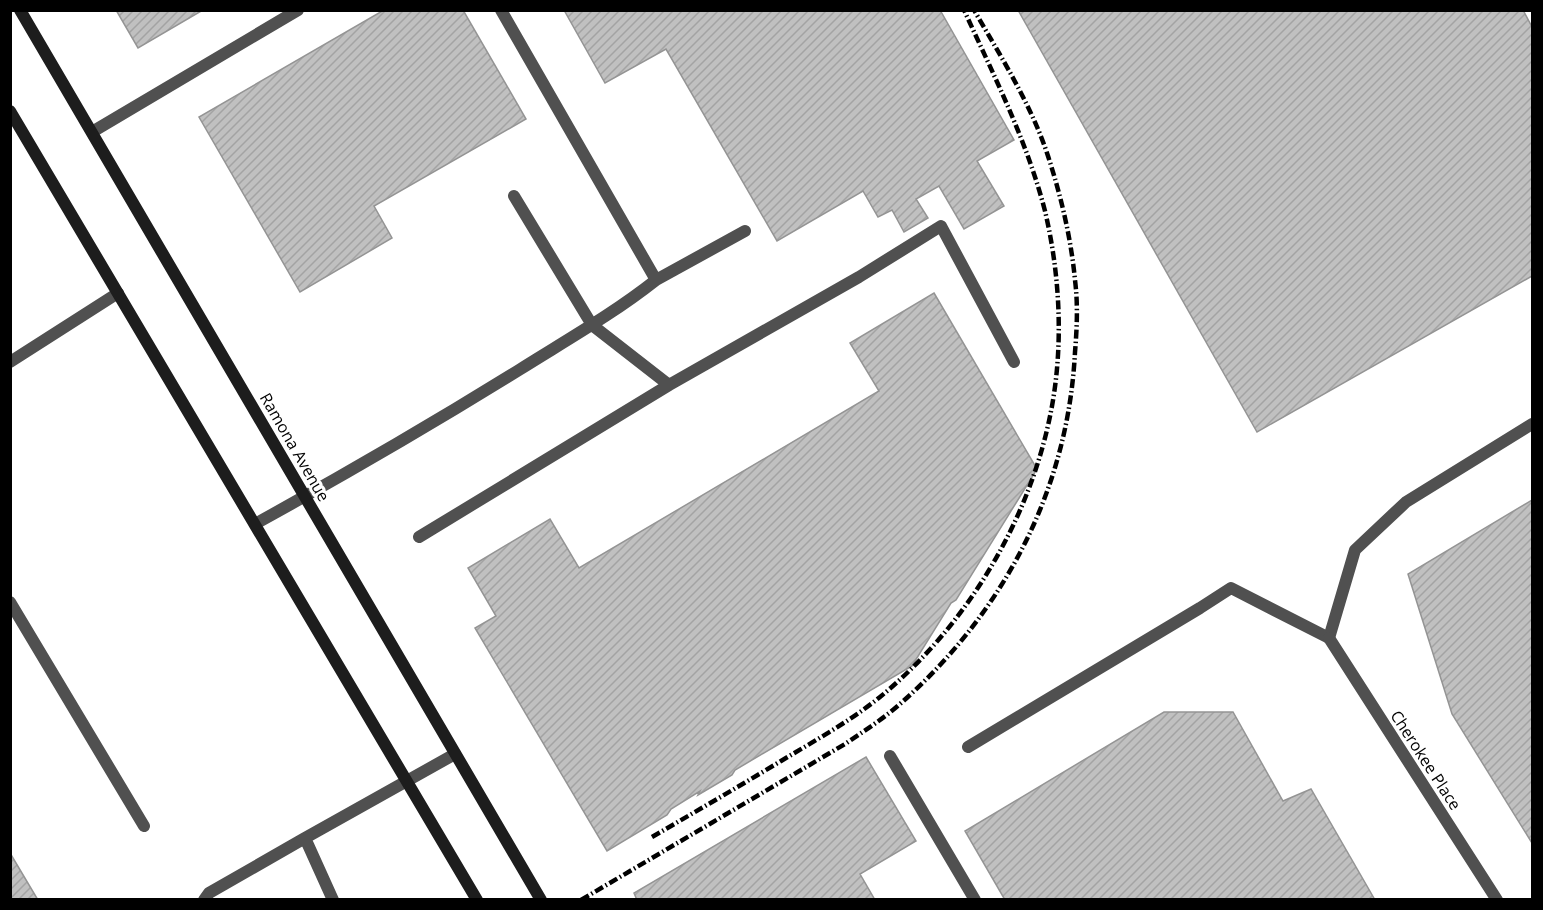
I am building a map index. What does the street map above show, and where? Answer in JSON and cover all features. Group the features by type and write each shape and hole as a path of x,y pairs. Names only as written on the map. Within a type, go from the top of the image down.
{"main road":[{"name":"Ramona Avenue","path":"21,10 541,900"},
{"path":"10,111 477,900"}],"street":[{"path":"92,132 298,10"},
{"path":"501,10 656,280"},
{"path":"514,196 592,325 669,386"},
{"path":"419,537 669,386 859,277 941,226 1014,362"},
{"path":"255,524 477,396 627,303 656,280 745,231"},
{"path":"10,362 118,293"},
{"path":"968,747 1231,588 1329,638 1354,550 1406,502 1533,424"},
{"path":"10,602 144,826"},
{"name":"Cherokee Place","path":"1329,638 1497,900"},
{"path":"204,900 209,893 455,754"},
{"path":"890,756 975,900"},
{"path":"305,838 333,900"}],"building":[{"path":"116,10 203,10 138,48"},
{"path":"384,10 463,10 526,119 374,206 392,238 300,292 199,117"},
{"path":"564,10 940,10 1014,140 977,161 1004,206 964,229 939,186 916,199 928,218 904,232 892,210 878,217 863,191 777,241 666,49 605,83"},
{"path":"1018,10 1523,10 1532,27 1532,276 1257,432"},
{"path":"934,293 1037,469 912,666 735,770 732,775 698,795 700,791 671,809 667,815 607,851 475,628 496,616 468,568 550,519 579,568 879,391 850,343"},
{"path":"1532,500 1532,843 1452,714 1408,574"},
{"path":"1164,712 1233,712 1283,801 1311,789 1375,900 1005,900 965,831"},
{"path":"866,757 916,841 860,874 875,900 637,900 634,893"},
{"path":"10,853 38,900 10,900"}],"railway":[{"path":"652,837 844,723 880,697 910,670 939,640 987,573 1008,537 1025,499 1039,460 1054,395 1059,343 1054,263 1045,211 1029,159 964,10"},
{"path":"581,900 845,744 880,720 937,668 970,630 999,589 1024,546 1044,500 1059,453 1070,403 1077,298 1068,233 1053,171 1041,137 1015,81 974,10"}]}
